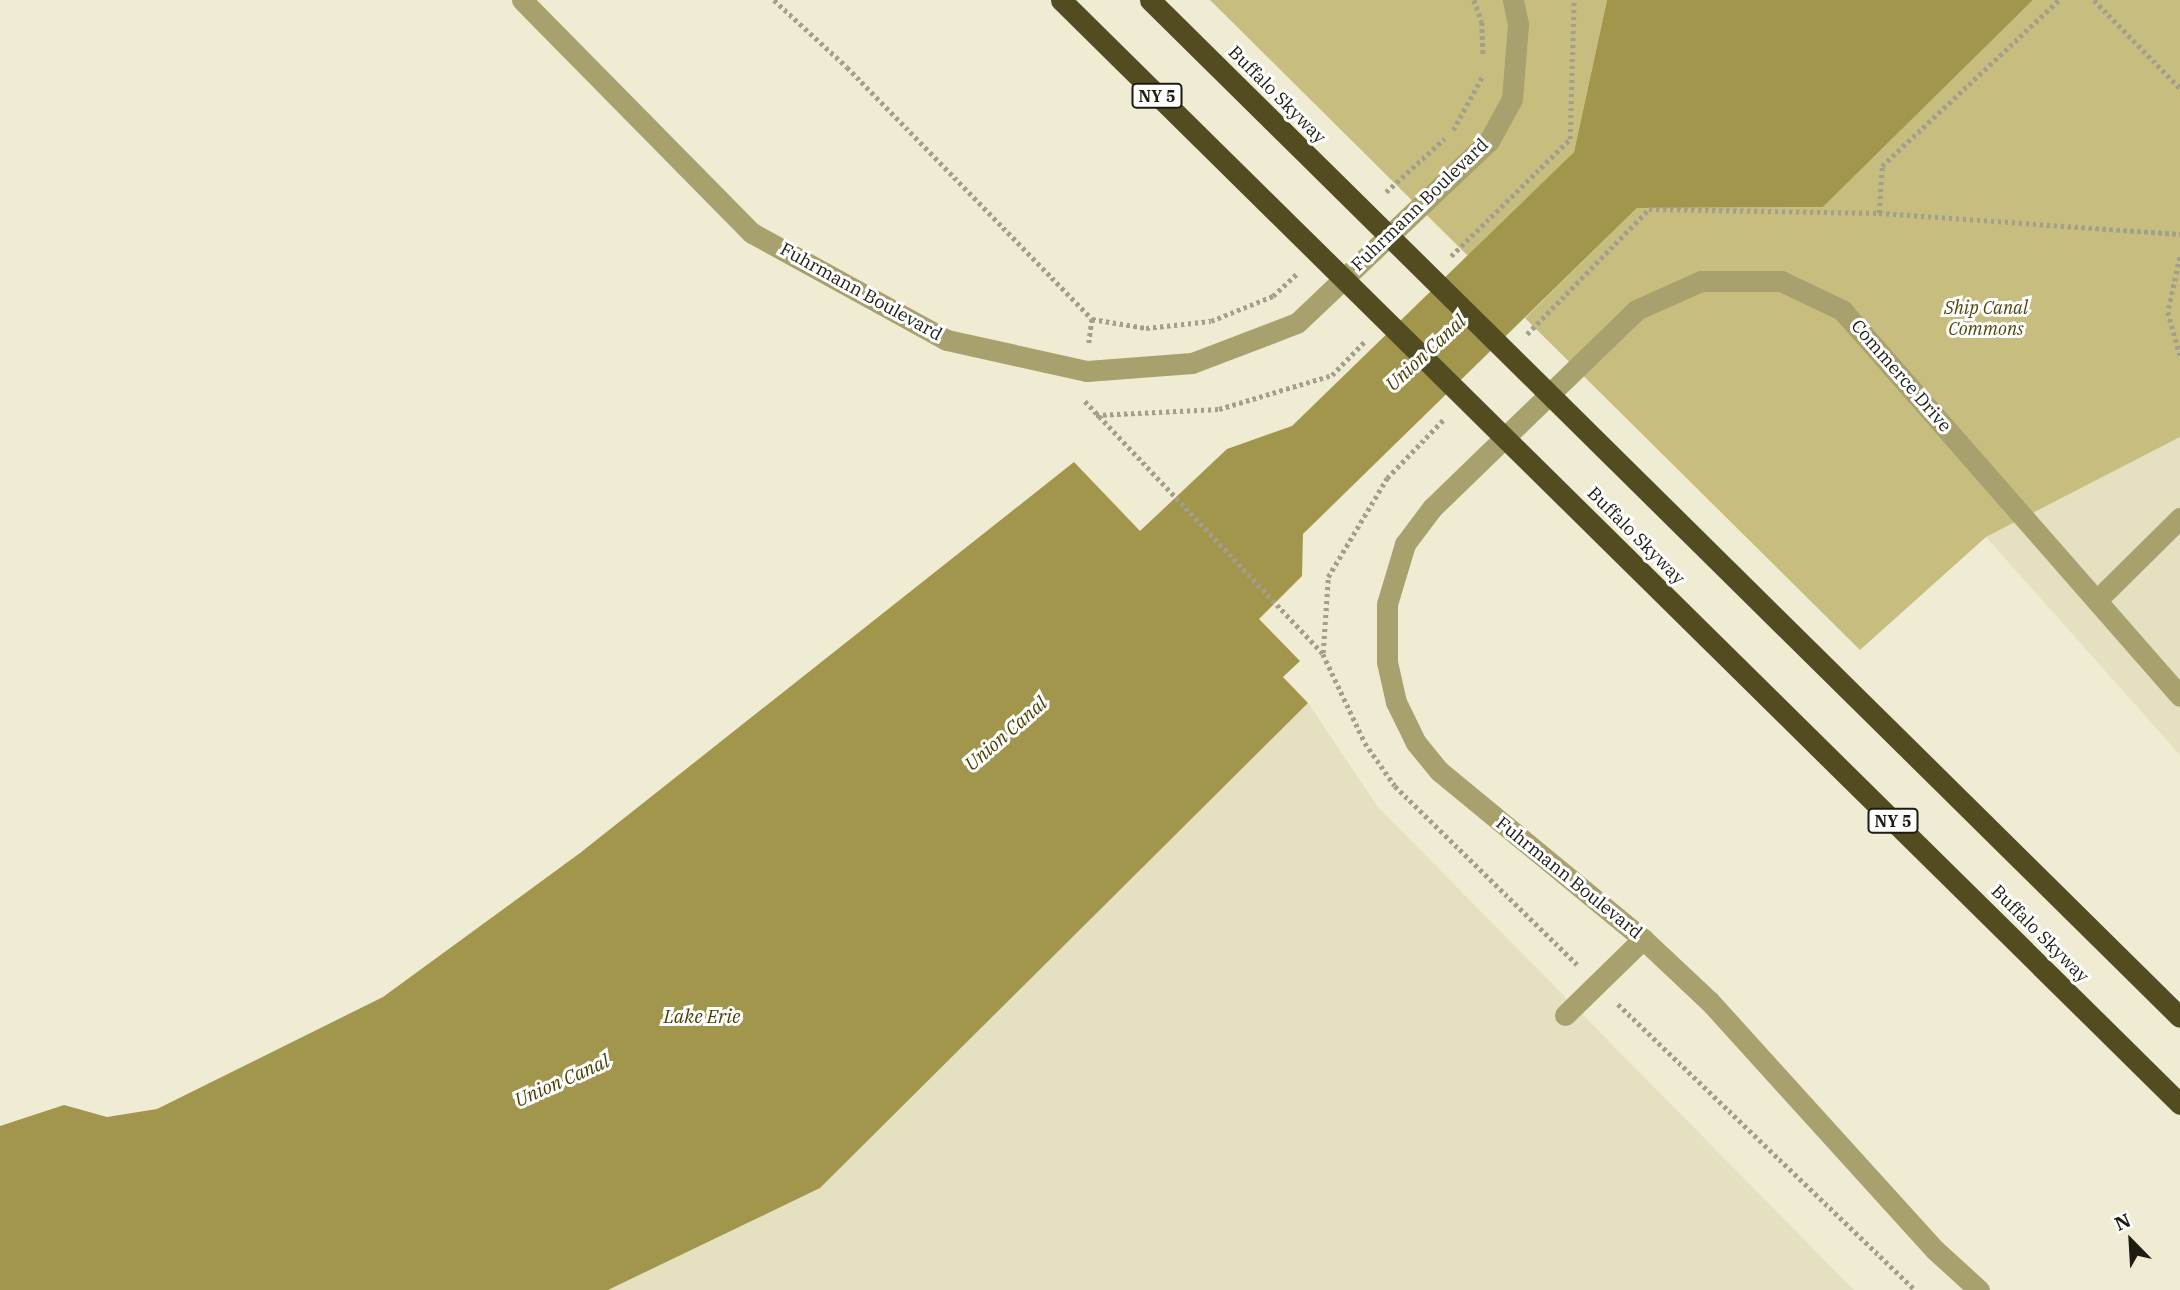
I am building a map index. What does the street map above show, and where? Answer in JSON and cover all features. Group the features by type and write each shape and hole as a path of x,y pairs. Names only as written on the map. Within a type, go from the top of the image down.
{"highway":[{"name":"Buffalo Skyway","path":"1060,0 2180,1104"},
{"name":"Buffalo Skyway","path":"1150,0 2180,1017"}],"street":[{"name":"Fuhrmann Boulevard","path":"522,0 752,233 947,340 1087,371 1192,363 1297,323 1489,141 1512,99 1518,24 1513,0"},
{"name":"Commerce Drive","path":"1521,421 1636,310 1702,281 1781,281 1842,310 2180,696"},
{"name":"Fuhrmann Boulevard","path":"1521,421 1432,508 1405,544 1387,604 1387,662 1396,702 1416,743 1439,771 1643,939 1709,1001 1935,1250 1979,1290"},
{"path":"2097,600 2180,518"},
{"path":"1564,1015 1643,939"}],"path":[{"path":"774,0 846,67 1092,319 1090,338"},
{"path":"1441,267 1570,139 1574,0"},
{"path":"1879,213 1882,166 2059,0"},
{"path":"2094,0 2180,88"},
{"path":"1649,209 1879,213 2180,234"},
{"path":"2180,257 2168,312 2180,355"},
{"path":"1095,415 1114,418 1219,409 1332,374 1371,335"},
{"path":"1086,393 1084,404 1323,654 1365,743 1395,786 1915,1290"}],"shaded area":[{"path":"2180,437 2180,755 1986,537"},
{"path":"1308,703 1378,807 1854,1290 608,1290 820,1188"}],"green space":[{"path":"1210,0 1607,0 1574,152 1468,256"},
{"name":"Ship Canal Commons","path":"2033,0 2180,0 2180,437 1986,537 1860,650 1525,318 1637,208 1823,207"}],"water":[{"name":"Lake Erie","path":"1607,0 2033,0 1823,207 1637,208 1303,534 1302,576 1259,619 1300,661 1283,677 1308,703 820,1188 608,1290 0,1290 0,1126 64,1105 107,1117 157,1109 383,997 580,853 1074,462 1140,531 1227,449 1292,426 1574,152"}],"water label":[{"name":"Union Canal","path":"1426,353"},
{"name":"Union Canal","path":"1006,734"},
{"name":"Union Canal","path":"562,1081"}]}
